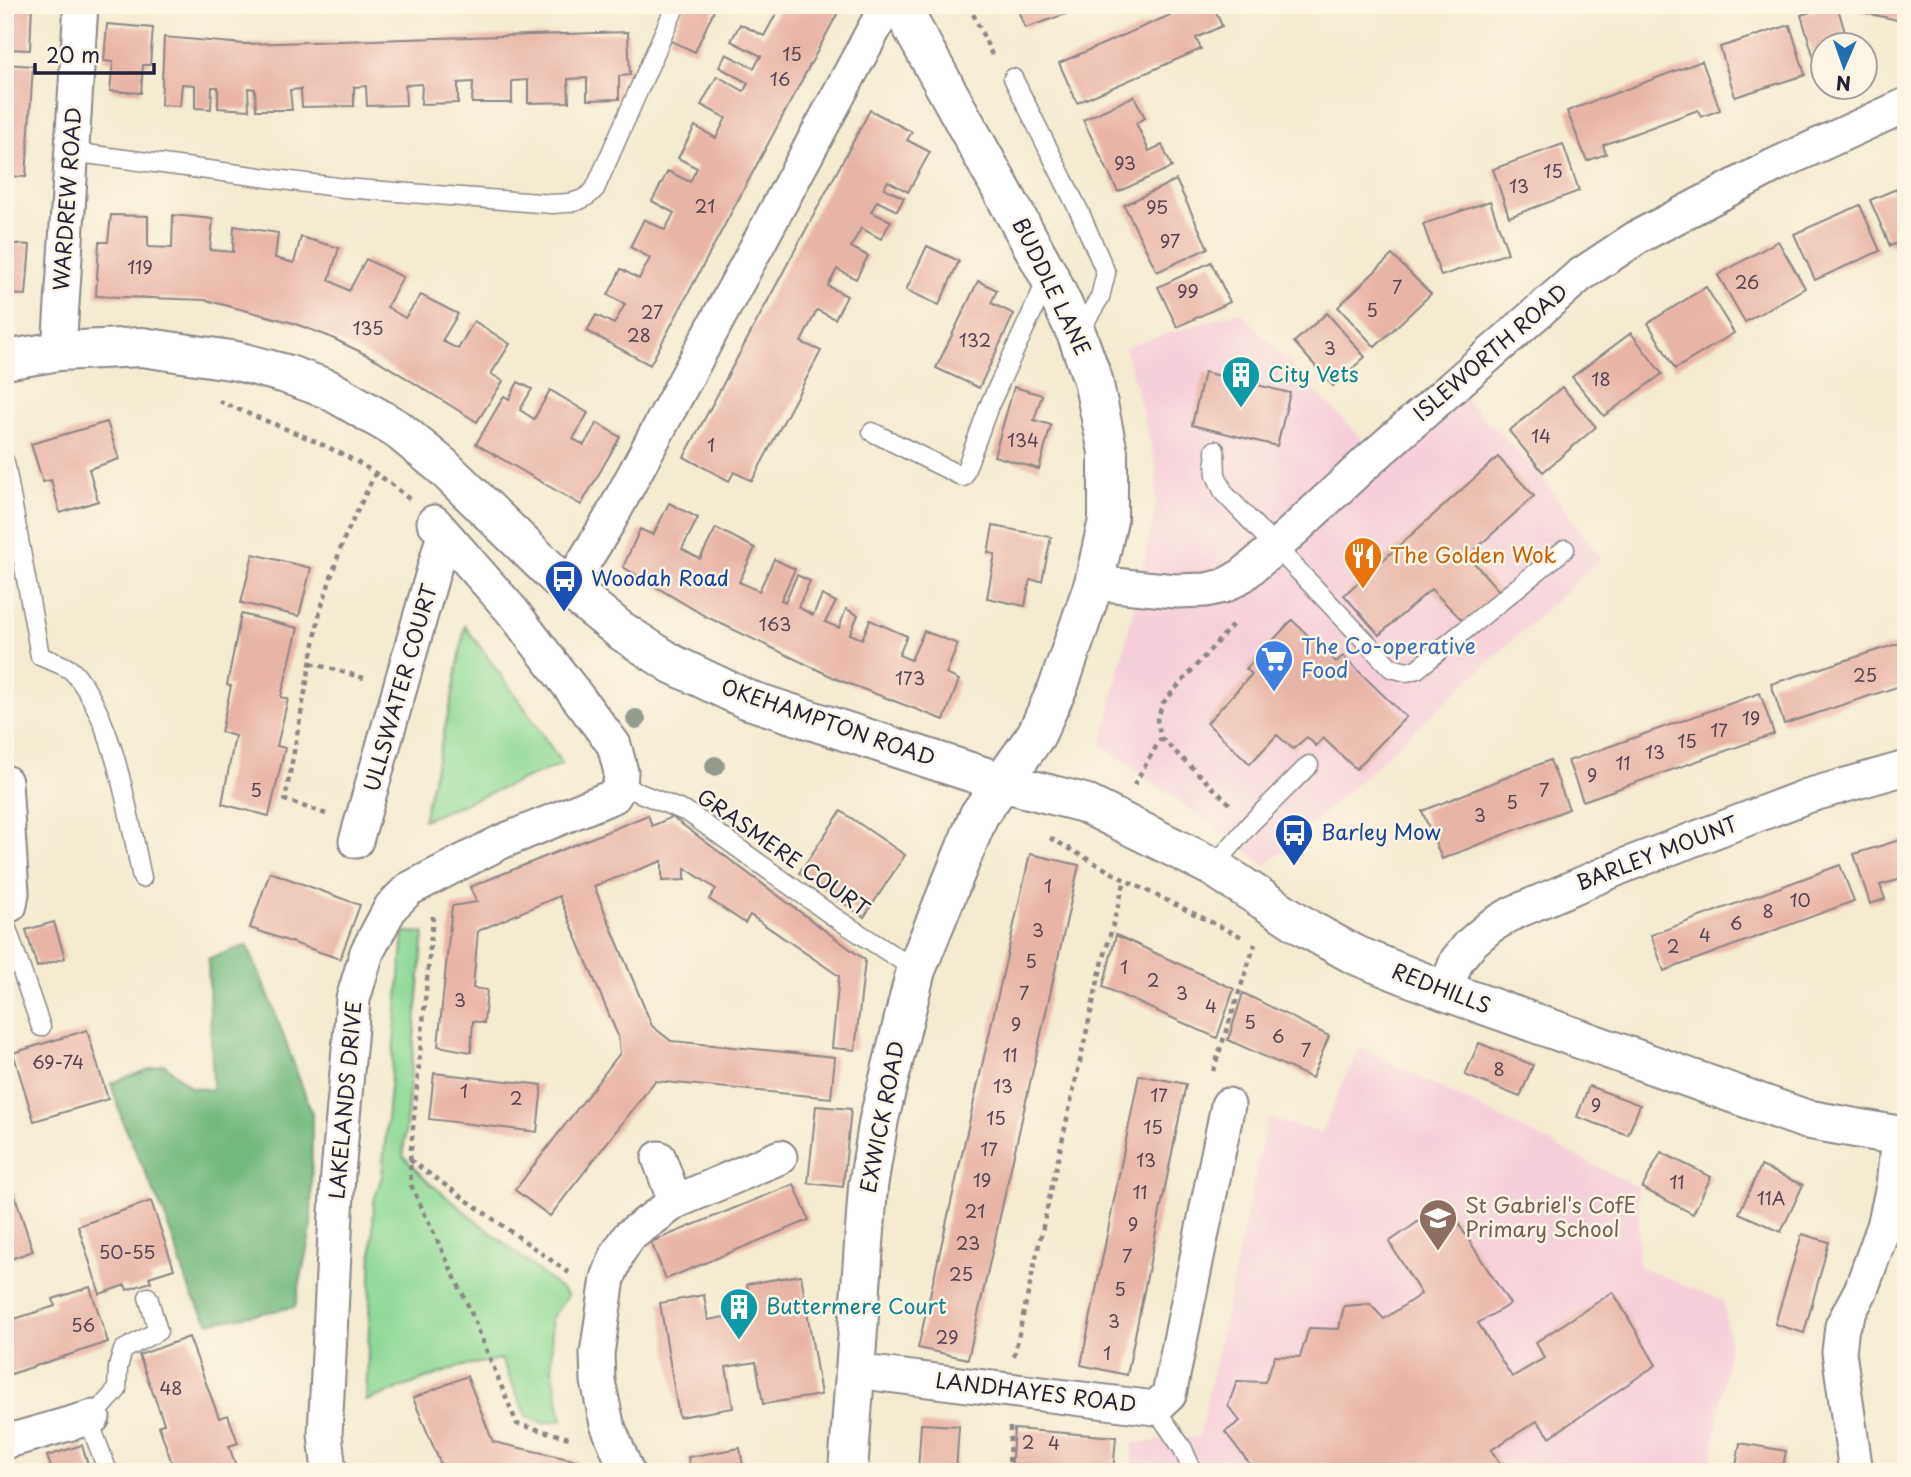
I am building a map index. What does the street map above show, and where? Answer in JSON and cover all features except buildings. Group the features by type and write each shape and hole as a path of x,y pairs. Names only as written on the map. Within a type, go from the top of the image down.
{"street":[{"name":"WARDREW ROAD","path":"59,351 81,5"},
{"path":"568,588 609,521 887,5"},
{"name":"BUDDLE LANE","path":"900,5 1049,276 1077,335 1093,380 1108,452 1108,520 1094,583 1059,685 1036,735 1001,782"},
{"name":"ISLEWORTH ROAD","path":"1094,583 1175,591 1206,590 1224,586 1243,575 1579,276 1648,232 1773,166 1906,105"},
{"name":"OKEHAMPTON ROAD","path":"5,360 59,351 142,348 196,353 237,361 328,389 397,429 432,457 568,588 620,630 673,664 746,699 1001,782"},
{"path":"439,528 513,611 614,745 621,772 620,785"},
{"name":"ULLSWATER COURT","path":"358,833 401,689 439,528"},
{"name":"BARLEY MOUNT","path":"1445,991 1457,960 1471,943 1491,926 1513,913 1626,865 1807,796 1906,768"},
{"path":"5,782 12,892 10,905 5,907"},
{"name":"REDHILLS","path":"1001,782 1084,803 1115,816 1213,867 1308,929 1353,954 1445,991 1805,1119 1902,1137"},
{"name":"EXWICK ROAD","path":"848,1472 867,1187 879,1119 916,970 979,815 1001,782"},
{"name":"LAKELANDS DRIVE","path":"329,1472 325,1434 338,1173 353,999 367,952 391,907 410,889 501,842 614,796 620,785"},
{"name":"LANDHAYES ROAD","path":"855,1371 1155,1408 1169,1395 1228,1105"},
{"path":"1856,1472 1839,1352 1842,1325 1861,1290 1884,1226 1902,1137"},
{"path":"627,1472 607,1424 598,1381 597,1354 604,1298 618,1253 629,1236 676,1202 780,1157"},
{"path":"659,1158 676,1202"},
{"path":"5,1442 90,1418"}],"lane":[{"path":"71,152 344,188 553,204 574,203 587,198 595,189 676,5"},
{"path":"1013,78 1080,213 1106,273 1100,297 1077,335"},
{"path":"872,432 963,477 989,406 1049,276"},
{"path":"1215,450 1216,475 1224,493 1391,668 1407,672 1416,669 1565,550"},
{"path":"5,462 40,656 73,671 97,710 120,775 142,878"},
{"path":"1213,867 1250,824 1309,765"},
{"name":"GRASMERE COURT","path":"620,785 690,813 834,917 916,970"},
{"path":"5,923 41,1027"},
{"path":"108,1472 90,1418 117,1390 118,1367 123,1350 158,1331 148,1297"},
{"path":"1155,1408 1183,1450 1193,1472"}],"path":[{"path":"969,5 995,61 1013,78"},
{"path":"211,397 350,458 393,484 439,528"},
{"path":"358,833 285,800 320,611 343,541 375,474"},
{"path":"1243,575 1240,616 1163,703 1157,720 1161,738 1250,824"},
{"path":"311,663 401,689"},
{"path":"1115,816 1161,738"},
{"path":"1048,837 1125,880 1265,948"},
{"path":"438,874 410,1160 411,1185 467,1303 517,1424 567,1438"},
{"path":"1009,1472 1010,1390 1023,1309 1099,976 1125,880"},
{"path":"1228,1105 1204,1098 1255,944"},
{"path":"410,1160 604,1298"}],"shaded area":[{"path":"1240,311 1389,468 1465,399 1537,471 1601,559 1266,866 1102,745 1155,513 1157,469 1125,347"},
{"name":"St Gabriel's CofE Primary School","path":"1359,1047 1638,1187 1639,1267 1724,1301 1729,1343 1710,1472 1131,1472 1133,1443 1199,1437 1267,1118 1321,1133"}],"green space":[{"path":"465,626 562,764 423,820 452,698"},
{"path":"404,932 424,933 403,1156 426,1180 568,1295 551,1319 552,1367 562,1420 543,1423 527,1417 501,1359 458,1367 366,1401 374,1201 382,1176"},
{"path":"247,945 312,1114 311,1230 295,1307 209,1323 191,1294 165,1216 123,1123 111,1083 164,1064 190,1087 213,1090 208,959"}],"place":[{"name":"City Vets","path":"1241,409"},
{"name":"The Golden Wok","path":"1363,590"},
{"name":"Woodah Road","path":"564,613"},
{"name":"The Co-operative Food","path":"1274,693"},
{"name":"Barley Mow","path":"1294,867"},
{"name":"St Gabriel's CofE Primary School","path":"1438,1252"},
{"name":"Buttermere Court","path":"739,1341"}]}
